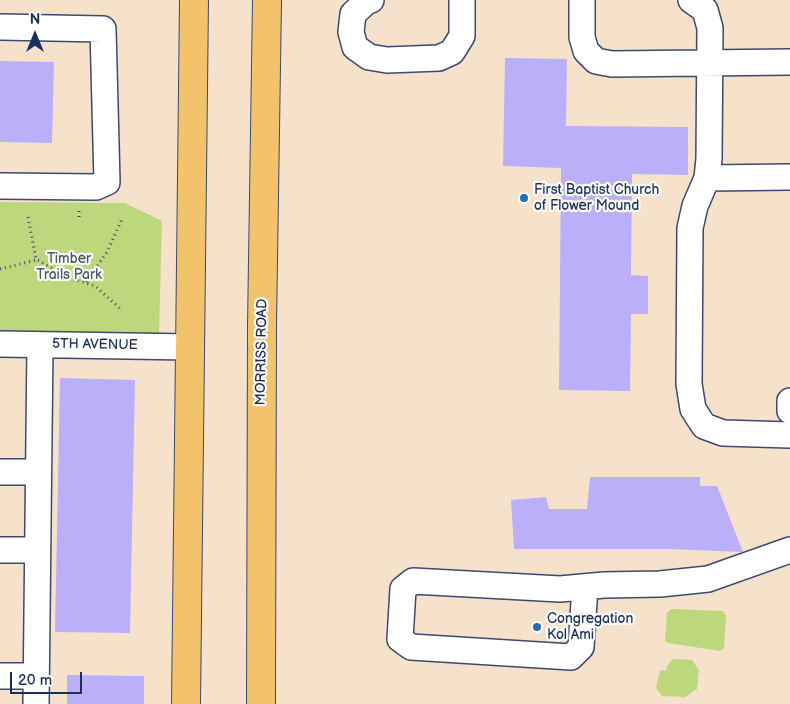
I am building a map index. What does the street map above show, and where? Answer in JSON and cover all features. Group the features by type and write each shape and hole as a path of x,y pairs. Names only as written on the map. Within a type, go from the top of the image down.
{"main road":[{"path":"186,704 194,0"},
{"name":"MORRISS ROAD","path":"261,704 262,346 267,0"}],"street":[{"path":"371,0 353,14 351,32 355,47 369,58 387,60 439,58 452,52 462,36 462,0"},
{"path":"582,0 582,37 586,51 596,61 612,64 790,62"},
{"path":"691,0 705,10 710,28 707,178 695,206 690,228 688,384 693,409 704,426 723,433 790,435"},
{"path":"0,28 103,29 106,182 96,187 0,186"},
{"path":"707,178 790,177"},
{"name":"5TH AVENUE","path":"0,344 191,347"},
{"path":"36,704 40,345"},
{"path":"790,401 790,411"},
{"path":"0,472 38,472"},
{"path":"0,550 37,550"},
{"path":"584,586 581,647 571,657 411,647 400,639 403,589 413,580 560,589 584,586 604,584 660,584 708,578 790,550"},
{"path":"0,676 36,676"}],"path":[{"path":"28,217 36,260"},
{"path":"86,282 106,252 122,219"},
{"path":"0,269 36,260 65,276 95,286 122,310"}],"green space":[{"name":"Timber Trails Park","path":"0,202 125,203 162,221 159,334 0,331"},
{"path":"671,609 723,611 726,616 724,648 720,651 665,641 667,613"},
{"path":"673,659 692,660 699,670 697,689 685,697 662,696 656,688 660,670 666,671 667,666"}],"building":[{"path":"505,58 567,59 566,126 688,127 688,175 632,174 631,275 648,276 648,314 631,314 630,391 559,390 561,168 503,166"},
{"path":"0,61 54,62 52,143 0,142"},
{"path":"60,378 135,380 130,633 55,632"},
{"path":"590,477 700,477 700,486 717,486 743,552 668,549 514,549 511,500 546,497 549,509 587,509"},
{"path":"67,675 144,676 144,704 67,704"}],"place":[{"name":"First Baptist Church of Flower Mound","path":"524,198"},
{"name":"Congregation Kol Ami","path":"537,627"}]}
